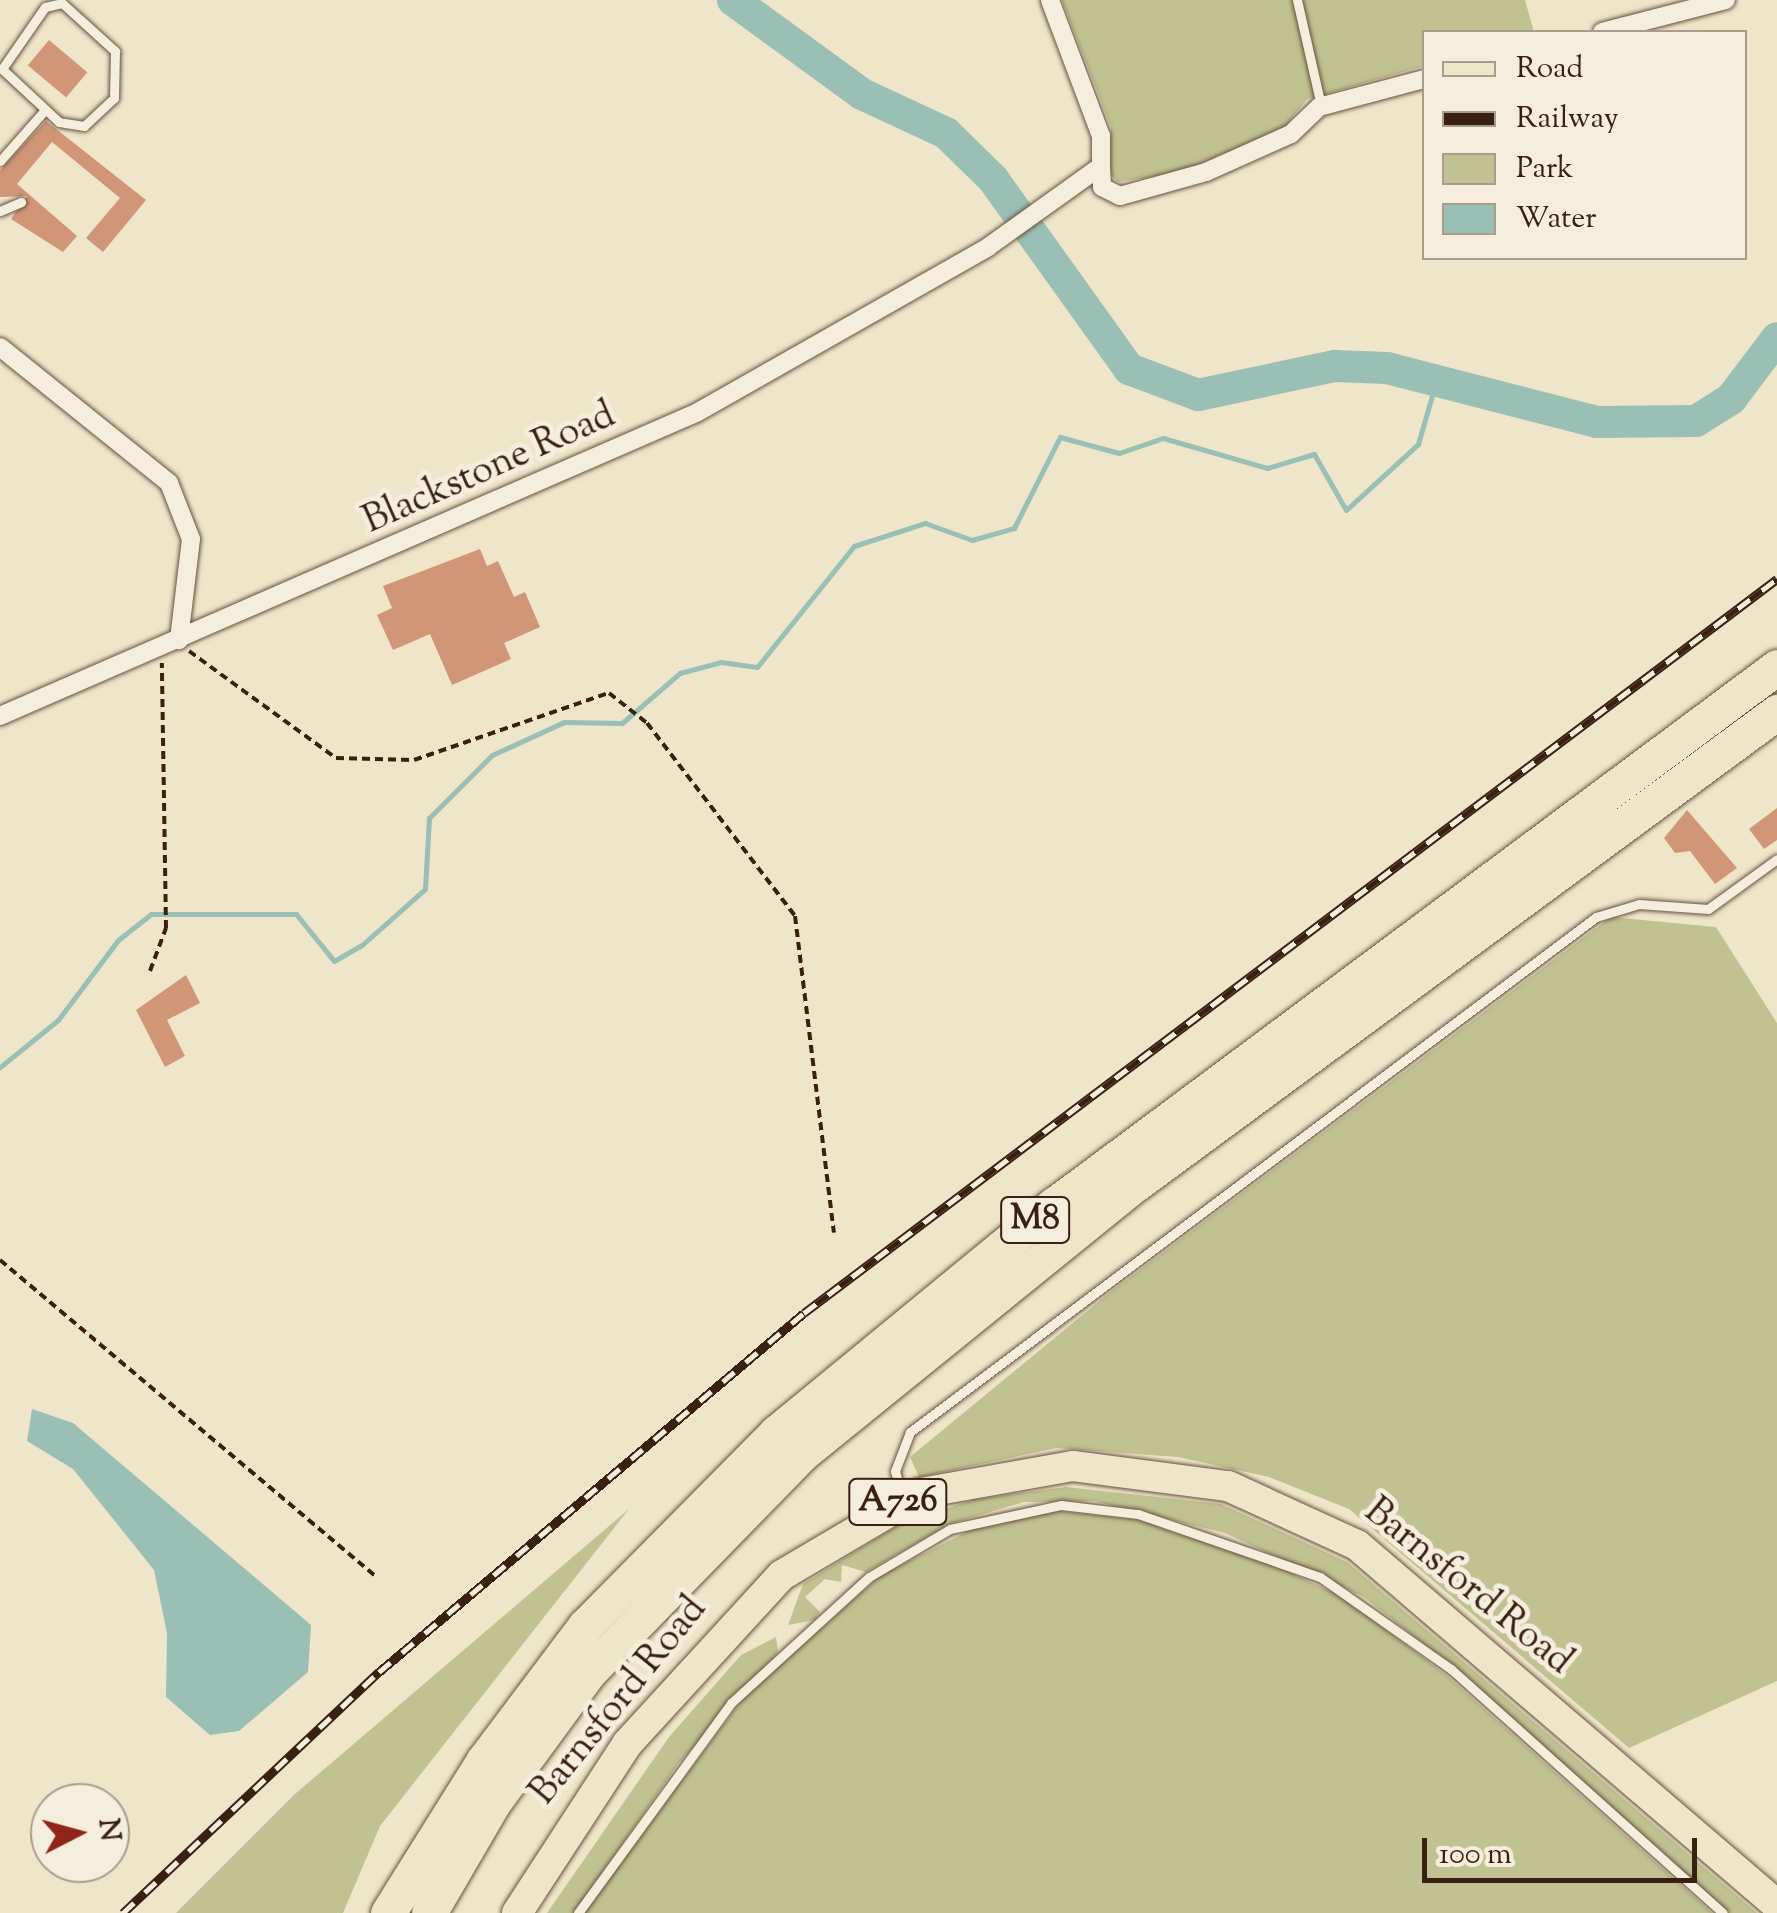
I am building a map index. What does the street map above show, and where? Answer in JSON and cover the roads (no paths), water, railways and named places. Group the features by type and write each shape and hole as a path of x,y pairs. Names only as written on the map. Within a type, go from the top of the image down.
{"highway":[{"name":"M8","path":"403,1907 484,1760 585,1626 776,1432 1054,1205 1777,667"},
{"name":"M8","path":"438,1913 458,1863 590,1672 694,1556 844,1417 1137,1183 1777,712"},
{"name":"M8","path":"403,1907 458,1863"}],"main road":[{"name":"Barnsford Road","path":"517,1913 627,1744 728,1628 810,1553 902,1500 1012,1471 1099,1466 1200,1478 1294,1510 1398,1575 1777,1905"}],"street":[{"path":"1050,0 1101,136 1102,188 1120,196 1206,172 1291,134 1321,106 1422,80"},
{"path":"1610,30 1726,0"},
{"name":"Blackstone Road","path":"0,716 698,412 988,247 1100,166"},
{"path":"0,347 169,484 190,539 171,644"}],"lane":[{"path":"1298,0 1321,106"},
{"path":"62,3 112,45 114,98 84,126 44,111 4,76 2,62 45,7 62,3"},
{"path":"0,162 44,111"},
{"path":"0,211 21,202"},
{"path":"902,1500 895,1471 910,1432 1596,917 1639,904 1708,909 1777,859"},
{"path":"578,1913 731,1704 869,1577 950,1528 1060,1504 1155,1519 1320,1576 1451,1669 1722,1913"}],"water":[{"path":"32,1409 73,1423 311,1625 308,1672 239,1731 210,1735 166,1697 167,1633 154,1570 73,1469 27,1441"}],"waterway":[{"path":"733,0 862,94 946,133 993,179 1129,369 1198,395 1335,366 1387,368 1597,422 1696,421 1731,399 1777,338"},
{"path":"0,1067 58,1020 118,940 151,914 296,914 334,961 362,945 425,889 429,818 492,755 564,722 622,723 680,673 721,662 757,667 854,546 925,523 972,540 1014,528 1060,437 1119,453 1163,438 1267,468 1314,454 1346,510 1418,444 1437,378"}],"railway":[{"path":"123,1913 379,1672 804,1313 1777,579"}]}
